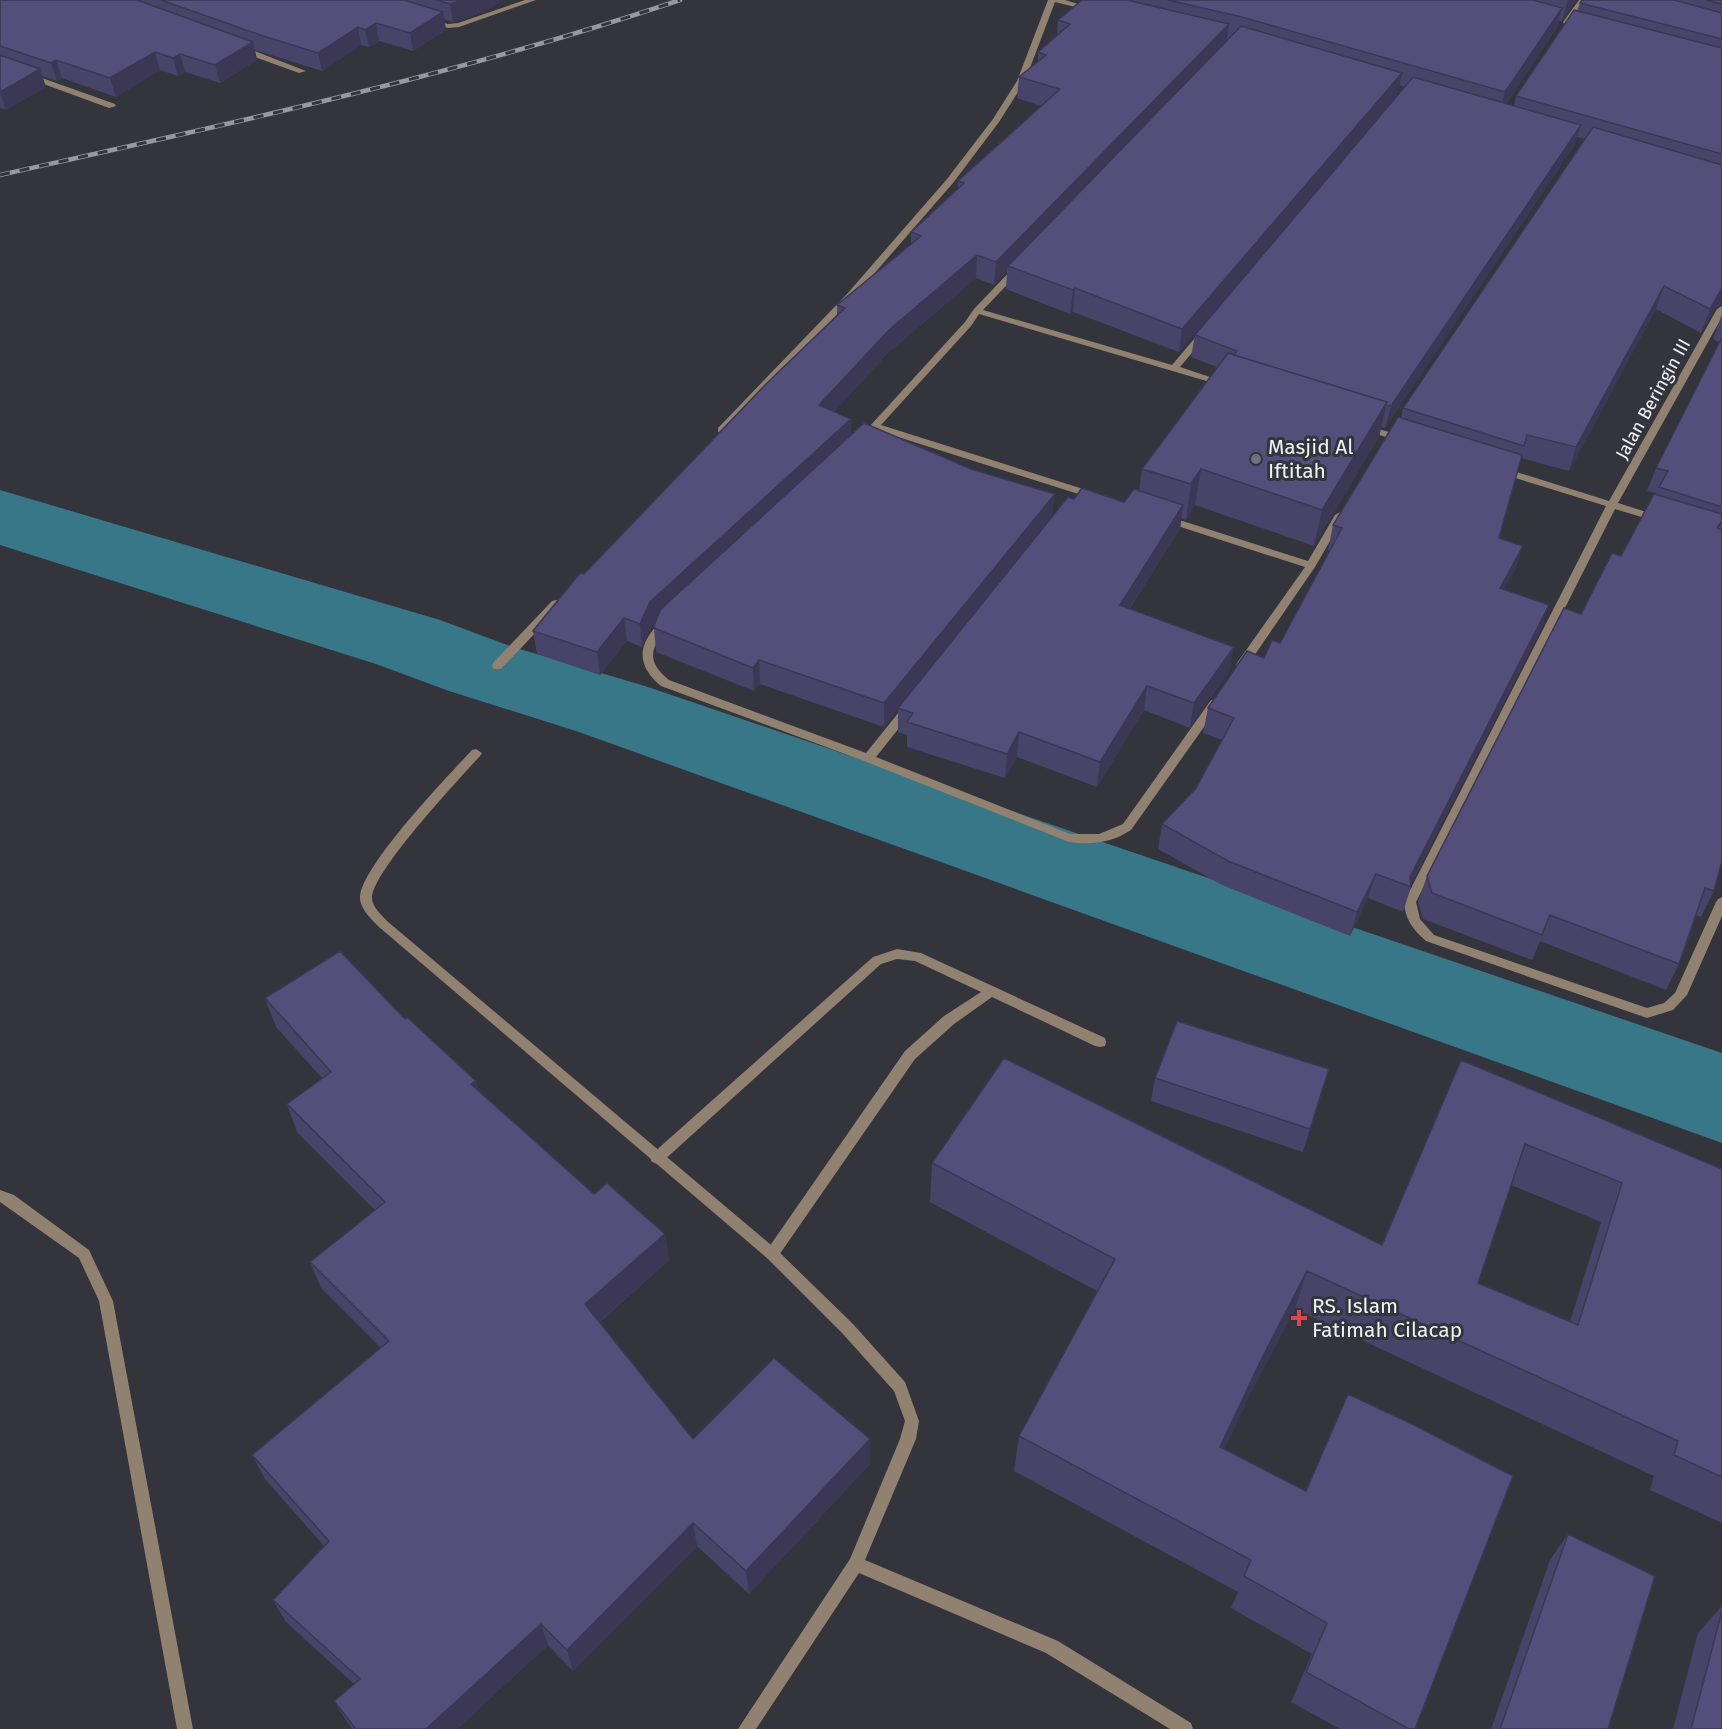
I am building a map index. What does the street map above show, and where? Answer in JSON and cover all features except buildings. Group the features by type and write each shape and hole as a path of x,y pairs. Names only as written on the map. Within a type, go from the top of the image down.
{"street":[{"path":"420,18 443,25 459,25 532,0"},
{"path":"710,442 850,296 956,172 996,120 1021,81 1054,0 1100,11"},
{"path":"1574,30 1563,27 1583,0"},
{"path":"236,48 302,71"},
{"path":"0,65 112,106"},
{"path":"859,443 876,427 977,311 1027,259"},
{"name":"Jalan Beringin III","path":"1722,309 1612,505 1410,902 1410,915 1416,926 1430,938 1443,944 1647,1013 1662,1011 1676,1003 1722,902"},
{"path":"977,311 1231,386"},
{"path":"1174,368 1213,322"},
{"path":"1354,424 1410,442"},
{"path":"1382,445 1395,425"},
{"path":"876,427 1078,497 1103,499"},
{"path":"1489,466 1667,522"},
{"path":"676,613 658,630 649,644 647,659 652,674 665,684 868,758 1069,838 1093,841 1113,837 1127,827 1311,565 1346,505"},
{"path":"1158,516 1311,565"},
{"path":"497,666 563,597"},
{"path":"868,758 912,703"},
{"path":"476,753 428,807 372,878 366,898 372,911 383,924 772,1254 848,1329 900,1387 909,1406 912,1421 908,1439 856,1564 746,1729"},
{"path":"657,1158 877,960 897,954 917,956 1100,1042"},
{"path":"772,1254 910,1055 949,1020 991,991"},
{"path":"0,1196 9,1199 84,1254 106,1301 185,1729"},
{"path":"856,1564 1052,1647 1185,1729"}],"waterway":[{"path":"0,517 408,642 481,669 612,709 1722,1098"}],"railway":[{"path":"0,175 342,97 512,52 680,0"}],"place":[{"name":"Masjid Al Iftitah","path":"1256,459"},
{"name":"RS. Islam Fatimah Cilacap","path":"1299,1318"}]}
